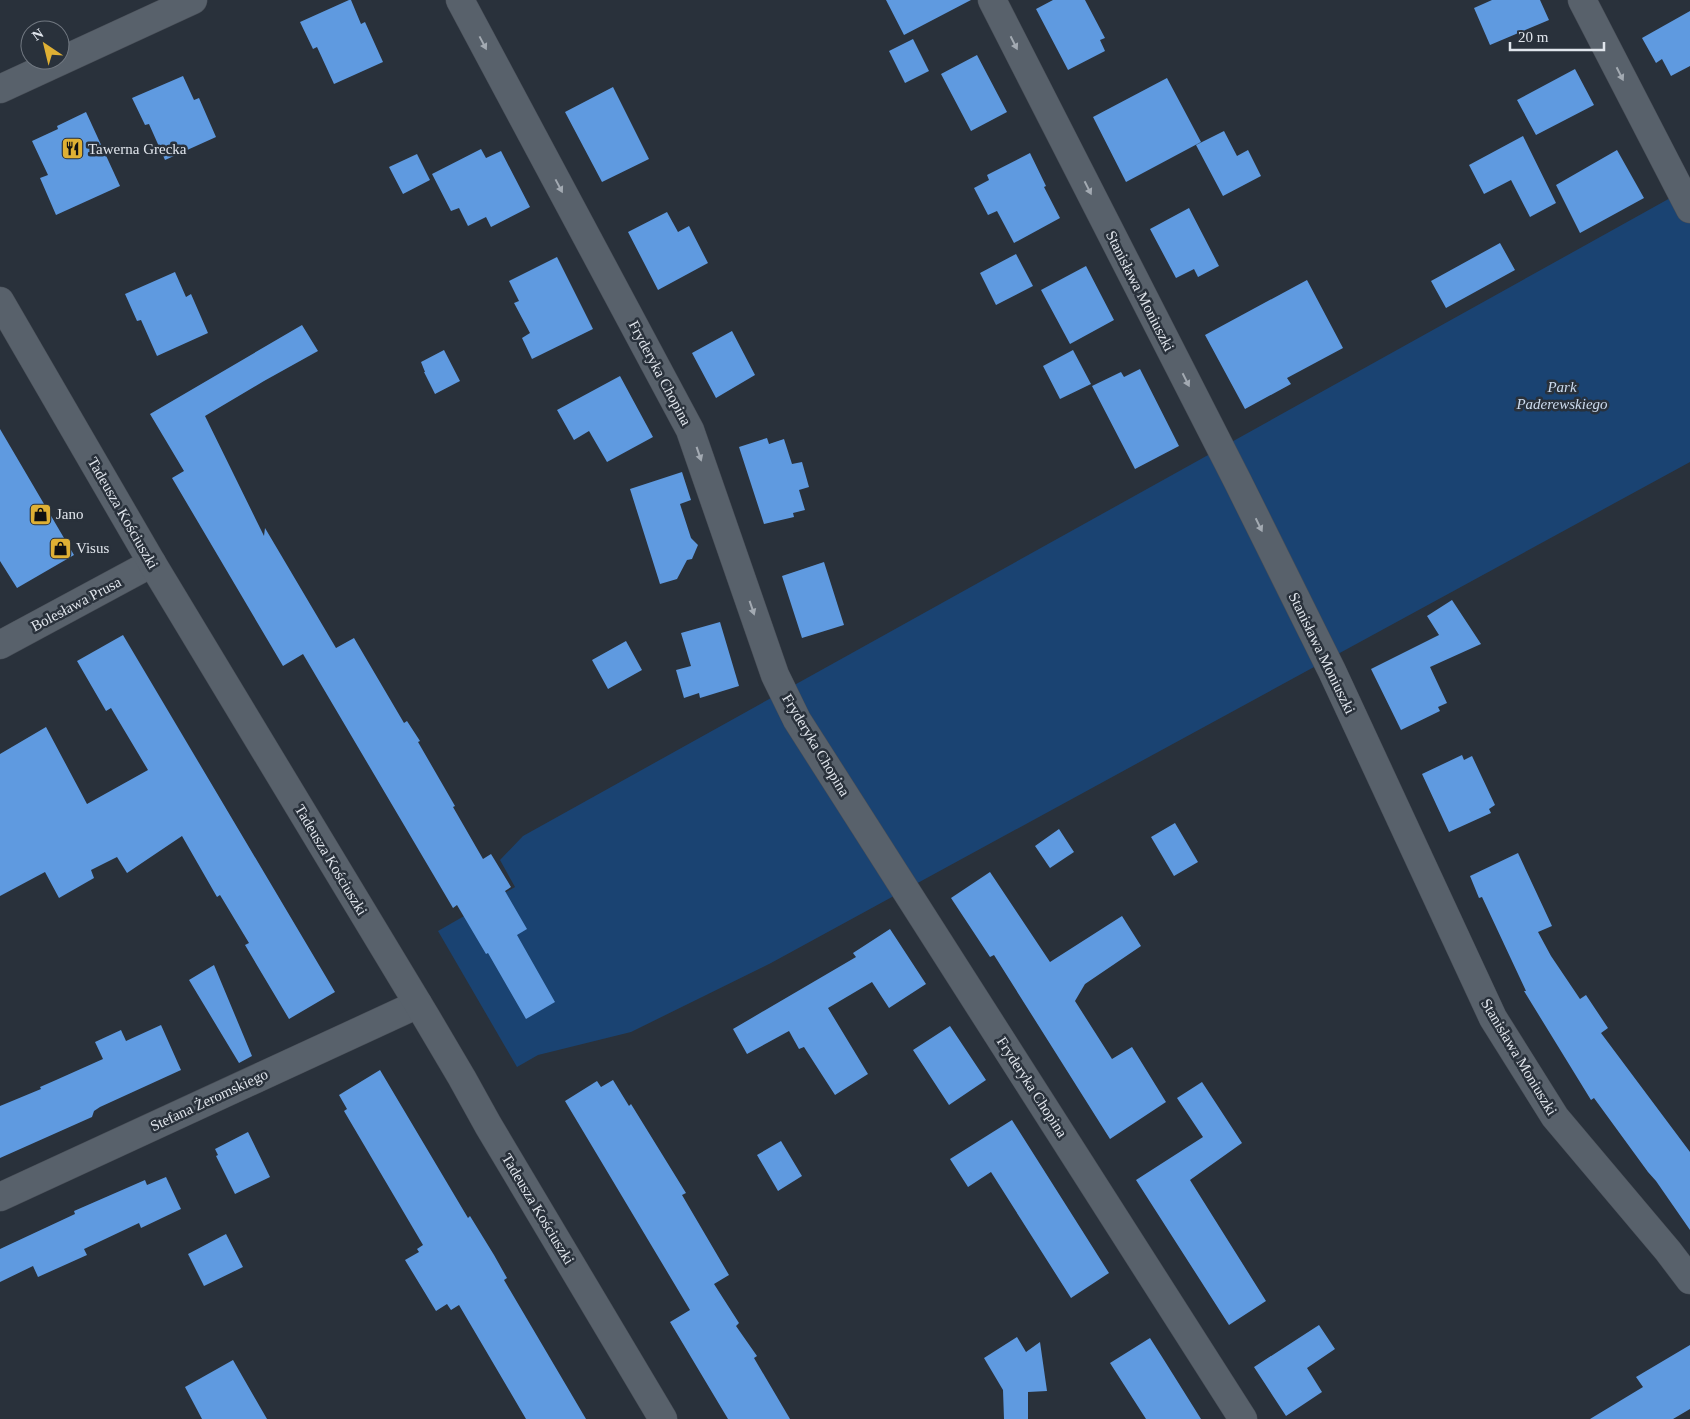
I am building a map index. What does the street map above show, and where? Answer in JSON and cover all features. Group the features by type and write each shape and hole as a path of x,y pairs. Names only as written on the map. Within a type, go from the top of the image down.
{"street":[{"path":"0,89 193,0"},
{"name":"Fryderyka Chopina","path":"460,0 690,430 775,675 797,720 1243,1419"},
{"name":"Stanisława Moniuszki","path":"992,0 1238,482 1332,672 1493,1018 1555,1117 1668,1251 1690,1280"},
{"path":"1582,0 1690,209"},
{"name":"Tadeusza Kościuszki","path":"0,301 152,563 418,1004 663,1419"},
{"name":"Bolesława Prusa","path":"0,645 152,563"},
{"name":"Stefana Żeromskiego","path":"0,1196 418,1004"}],"green space":[{"name":"Park Paderewskiego","path":"1690,187 1690,462 771,963 631,1032 538,1055 517,1067 438,931 515,887 500,860 523,836"}],"building":[{"path":"351,0 361,24 365,22 383,62 334,84 317,47 313,49 300,22"},
{"path":"886,0 971,0 904,35"},
{"path":"1053,0 1085,0 1105,38 1100,40 1105,51 1068,70 1036,9"},
{"path":"1492,0 1540,0 1549,20 1490,45 1474,8"},
{"path":"1690,11 1690,66 1671,76 1662,59 1656,63 1642,38"},
{"path":"913,39 929,71 905,83 889,51"},
{"path":"977,55 1007,112 971,131 941,74"},
{"path":"1575,69 1594,105 1536,135 1517,100"},
{"path":"183,76 194,100 199,98 216,137 165,160 149,124 145,125 132,98"},
{"path":"1167,78 1201,142 1126,182 1093,117"},
{"path":"613,87 649,159 602,182 565,112"},
{"path":"86,112 120,186 56,215 40,178 48,175 32,141 58,129 57,126"},
{"path":"1224,131 1237,156 1248,150 1261,176 1223,196 1196,145"},
{"path":"1523,136 1556,203 1530,217 1511,180 1484,194 1469,165"},
{"path":"481,149 486,158 501,151 530,207 491,227 486,217 468,226 459,208 451,211 432,174"},
{"path":"1617,150 1644,198 1580,233 1556,185"},
{"path":"1030,153 1046,186 1044,187 1060,218 1014,243 997,211 988,215 974,188 989,180 987,175"},
{"path":"417,154 430,180 403,194 389,167"},
{"path":"1189,208 1219,266 1198,277 1194,269 1176,278 1150,229"},
{"path":"667,212 678,232 689,226 708,263 658,290 628,232"},
{"path":"1500,243 1515,270 1446,308 1431,281"},
{"path":"1016,254 1033,286 996,305 980,273"},
{"path":"557,257 593,329 532,359 522,338 530,333 514,303 519,301 509,281"},
{"path":"1086,266 1114,320 1070,344 1041,290"},
{"path":"175,272 186,297 191,294 208,333 157,356 141,320 137,321 125,294"},
{"path":"1307,280 1343,348 1287,378 1291,384 1245,409 1205,335"},
{"path":"302,325 318,351 205,416 264,536 265,528 336,648 354,638 404,723 407,721 420,741 418,742 483,859 491,854 511,887 505,891 527,929 517,935 555,1002 526,1019 488,953 486,954 457,905 453,908 303,654 283,666 172,478 184,471 150,414"},
{"path":"732,331 755,375 716,398 692,353"},
{"path":"444,350 460,381 435,394 421,362"},
{"path":"1073,350 1091,384 1060,399 1043,366"},
{"path":"1140,369 1179,446 1135,469 1092,386 1121,372 1124,377"},
{"path":"620,376 653,437 607,462 589,431 574,440 557,410"},
{"path":"0,429 74,555 17,588 0,561"},
{"path":"767,438 769,444 784,439 792,464 802,462 809,487 799,490 805,510 793,513 794,517 764,524 739,447"},
{"path":"682,472 691,500 680,504 691,538 698,545 692,559 687,560 677,579 660,584 630,489"},
{"path":"824,562 844,625 802,638 782,576"},
{"path":"1452,600 1481,644 1430,667 1447,703 1438,707 1440,711 1401,730 1371,669 1439,635 1427,616"},
{"path":"720,622 739,686 700,698 699,693 684,698 676,670 691,666 681,633"},
{"path":"123,635 335,992 289,1019 245,945 249,943 220,895 217,897 182,836 127,873 117,857 91,870 94,878 59,898 45,872 0,896 0,754 46,727 87,804 148,770 111,708 106,711 77,661"},
{"path":"626,641 642,670 608,689 592,660"},
{"path":"1462,755 1464,760 1472,756 1495,805 1489,809 1491,813 1449,832 1422,774"},
{"path":"1175,823 1198,862 1174,876 1151,837"},
{"path":"1059,829 1074,852 1050,868 1035,846"},
{"path":"1518,853 1552,926 1538,932 1551,956 1580,999 1586,995 1608,1028 1601,1033 1690,1152 1690,1230 1594,1098 1591,1100 1524,991 1526,991 1482,897 1479,898 1470,876"},
{"path":"990,872 1050,962 1122,916 1141,946 1085,984 1075,1001 1112,1059 1132,1047 1166,1102 1110,1139 994,955 990,957 951,898"},
{"path":"890,929 926,984 889,1008 872,982 828,1008 868,1074 835,1095 804,1047 799,1049 789,1031 747,1054 733,1029 856,957 853,953"},
{"path":"214,965 252,1056 239,1063 189,980"},
{"path":"161,1025 181,1070 100,1107 94,1111 92,1117 0,1158 0,1106 41,1089 40,1087 103,1059 95,1042 121,1030 126,1041"},
{"path":"950,1026 986,1080 949,1105 913,1050"},
{"path":"380,1070 468,1218 470,1216 494,1255 507,1278 504,1280 586,1419 526,1419 459,1305 451,1310 447,1304 436,1311 405,1260 419,1252 417,1249 423,1245 344,1111 347,1109 339,1095"},
{"path":"613,1080 629,1106 631,1104 686,1193 682,1195 729,1275 714,1284 739,1323 736,1326 757,1356 754,1358 790,1419 728,1419 670,1322 690,1310 565,1101 597,1081 601,1087"},
{"path":"1202,1082 1242,1143 1190,1180 1266,1301 1229,1325 1136,1180 1203,1137 1177,1098"},
{"path":"1012,1120 1109,1273 1071,1298 991,1172 968,1187 950,1159"},
{"path":"248,1132 270,1177 235,1194 216,1156 218,1155 215,1149"},
{"path":"781,1141 802,1176 778,1191 757,1155"},
{"path":"166,1177 181,1209 141,1228 139,1223 84,1249 87,1255 38,1277 33,1266 0,1282 0,1249 75,1214 74,1211 145,1180 147,1185"},
{"path":"226,1234 243,1267 204,1286 188,1254"},
{"path":"1319,1325 1335,1349 1307,1368 1322,1392 1286,1416 1254,1367"},
{"path":"1017,1337 1026,1352 1040,1342 1047,1391 1028,1392 1028,1419 1004,1419 1003,1390 984,1358"},
{"path":"1150,1338 1201,1419 1146,1419 1110,1363"},
{"path":"1690,1345 1690,1409 1673,1419 1590,1419 1643,1387 1636,1377"},
{"path":"233,1360 267,1419 202,1419 185,1387"}],"place":[{"name":"Tawerna Grecka","path":"72,149"},
{"name":"Jano","path":"40,514"},
{"name":"Visus","path":"60,548"}]}
